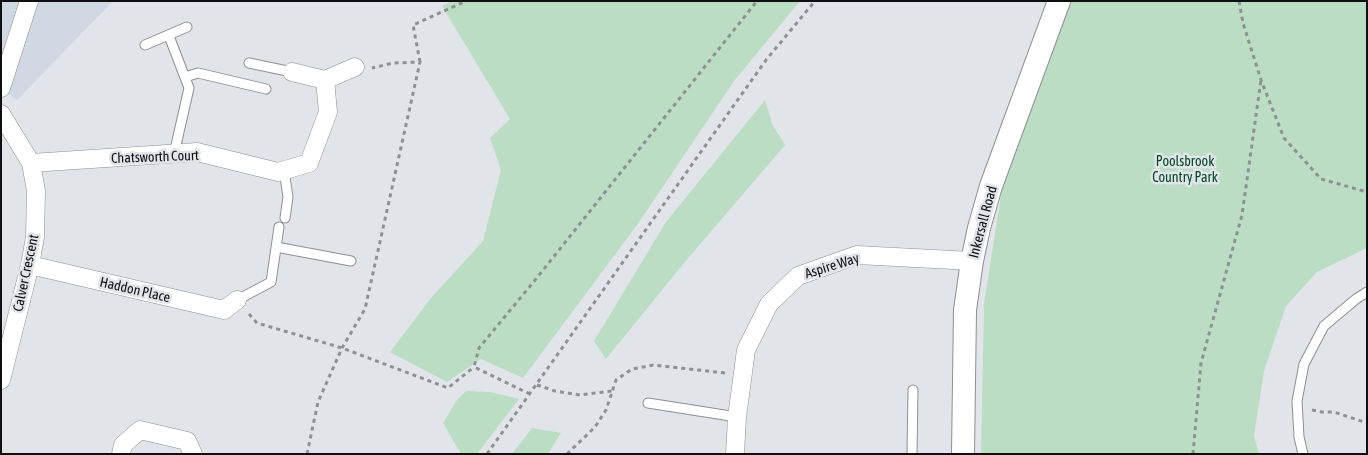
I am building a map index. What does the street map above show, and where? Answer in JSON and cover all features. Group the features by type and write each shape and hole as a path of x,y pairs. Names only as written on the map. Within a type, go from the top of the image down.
{"street":[{"path":"1,88 29,1"},
{"name":"Inkersall Road","path":"963,454 965,310 972,261 991,186 1059,1"},
{"path":"292,72 325,80 355,67"},
{"name":"Chatsworth Court","path":"31,163 197,152 278,172 309,163 328,112 325,80"},
{"name":"Calver Crescent","path":"1,114 31,163 36,190 35,237 30,265 1,380"},
{"name":"Aspire Way","path":"735,454 737,417 746,350 769,304 798,276 857,255 972,261"},
{"name":"Haddon Place","path":"30,265 224,310 237,300"},
{"path":"121,454 124,446 140,430 188,441 193,454"}],"lane":[{"path":"145,45 188,26"},
{"path":"169,36 190,88 174,154"},
{"path":"249,63 292,72"},
{"path":"185,77 198,73 266,90"},
{"path":"284,170 288,197 285,218"},
{"path":"237,300 271,282 279,227"},
{"path":"276,247 351,261"},
{"path":"1303,454 1299,437 1298,405 1304,364 1324,326 1367,292"},
{"path":"912,454 913,390"},
{"path":"648,404 737,417"}],"path":[{"path":"307,454 318,402 342,348 365,309 420,62 414,25 466,1"},
{"path":"237,300 257,323 342,348 448,388 474,367 479,348 757,1"},
{"path":"487,454 766,60 815,1"},
{"path":"1240,1 1243,23 1261,80 1284,138 1321,179 1367,192"},
{"path":"393,63 420,62"},
{"path":"1193,454 1201,363 1242,215 1261,80"},
{"path":"474,367 530,394"},
{"path":"537,385 555,391 580,395 612,391"},
{"path":"1298,405 1322,412 1334,412 1367,423"}],"shaded area":[{"path":"1,1 113,1 17,100 1,89"}],"green space":[{"path":"452,1 800,1 734,81 637,225 523,378 481,359 447,382 390,352 431,298 483,241 501,170 490,138 510,119 442,6"},
{"name":"Poolsbrook Country Park","path":"1070,1 1367,1 1367,248 1317,272 1286,306 1264,371 1254,436 1259,454 981,454 984,304 1002,189"},
{"path":"765,100 773,126 785,145 684,263 606,359 594,341 666,222"},
{"path":"466,391 490,392 519,399 477,454 461,454 443,423 457,400"},
{"path":"532,428 561,433 548,454 512,454"}]}
